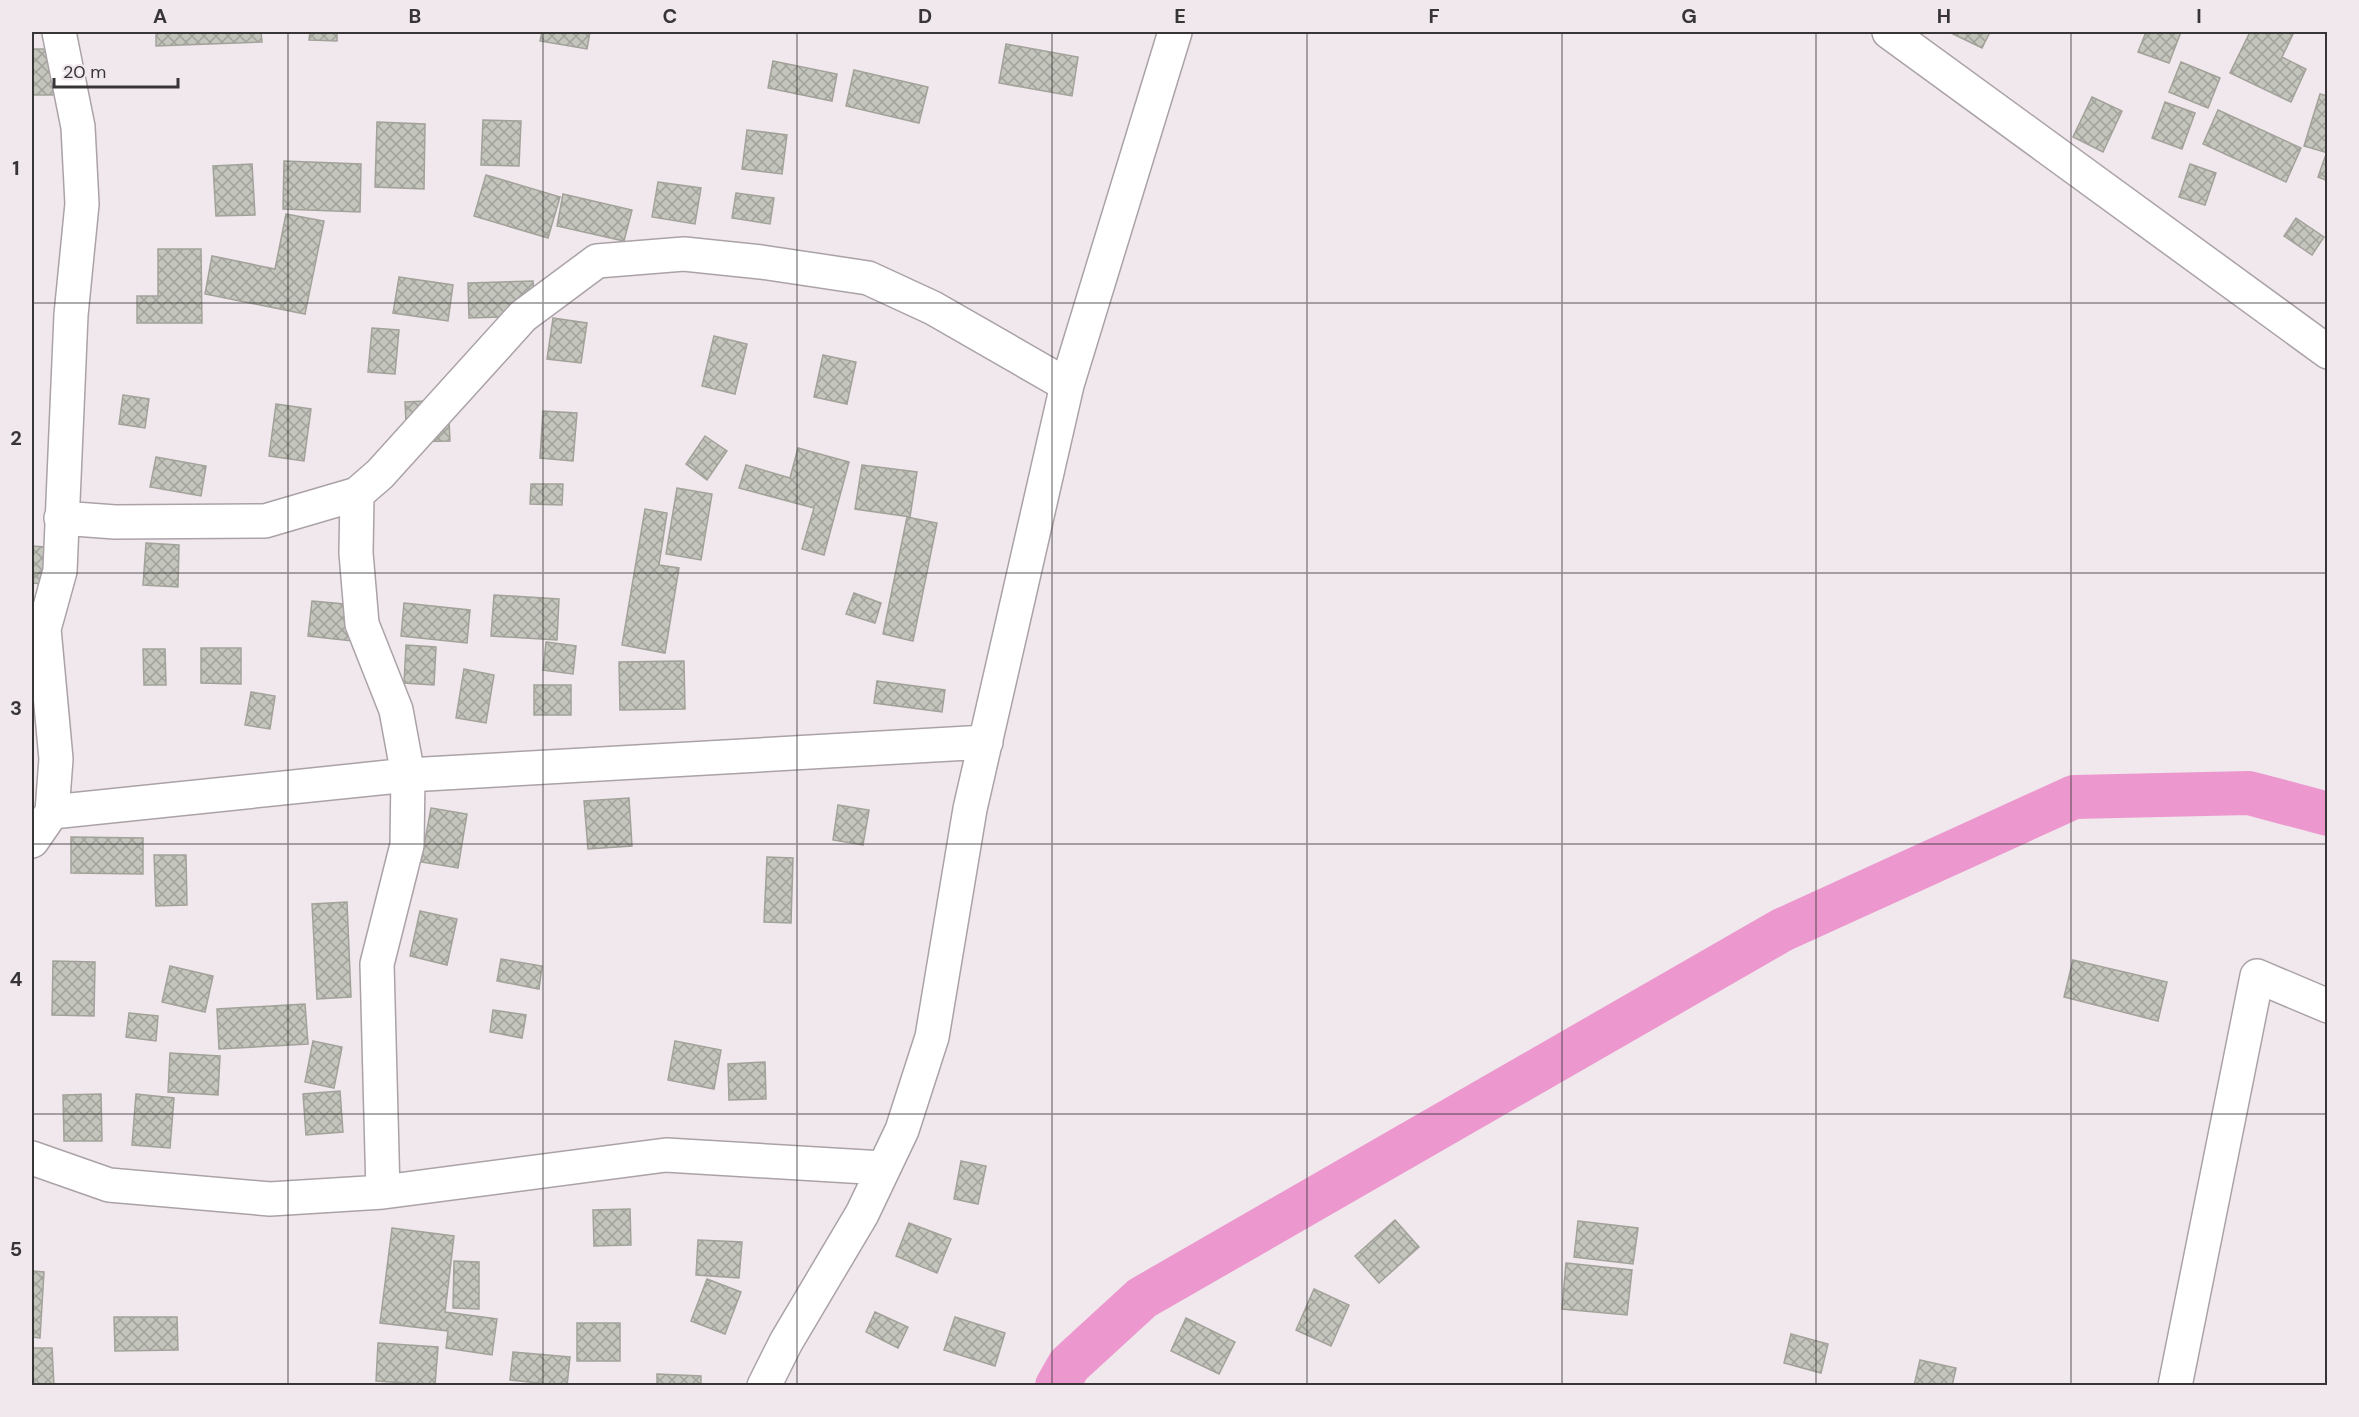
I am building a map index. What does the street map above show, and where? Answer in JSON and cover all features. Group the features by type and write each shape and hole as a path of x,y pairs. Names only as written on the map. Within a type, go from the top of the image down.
{"street":[{"path":"32,841 52,812 56,759 44,629 60,571 71,315 82,204 78,127 58,32"},
{"path":"764,1386 786,1342 862,1214 902,1130 932,1037 970,809 1067,385 1175,32"},
{"path":"1889,32 2324,338"},
{"path":"61,518 115,522 265,520 357,494 381,474 523,316 597,261 684,254 761,262 868,278 933,308 1067,385"},
{"path":"357,494 356,553 363,624 396,710 408,775 406,845 377,964 383,1192"},
{"path":"52,812 408,775 986,742"},
{"path":"2175,1386 2257,976 2328,1006"},
{"path":"32,1158 109,1185 270,1200 383,1192 666,1155 883,1168"}],"building":[{"path":"156,32 261,32 262,42 156,46"},
{"path":"310,32 337,32 337,41 309,40"},
{"path":"542,32 590,32 587,49 540,41"},
{"path":"1949,32 1990,32 1982,48"},
{"path":"2146,32 2181,32 2169,63 2138,52"},
{"path":"2250,32 2294,32 2282,57 2306,69 2291,102 2230,73"},
{"path":"1006,44 1078,57 1072,96 999,83"},
{"path":"32,49 66,49 67,95 32,95"},
{"path":"773,61 837,74 832,101 768,88"},
{"path":"2181,62 2220,78 2208,108 2169,92"},
{"path":"854,70 928,87 919,123 846,106"},
{"path":"2320,94 2328,96 2328,153 2304,146"},
{"path":"2092,97 2122,111 2103,152 2073,137"},
{"path":"2165,102 2195,113 2182,149 2152,138"},
{"path":"2218,110 2301,148 2286,182 2203,144"},
{"path":"483,120 521,121 519,166 481,165"},
{"path":"377,122 425,124 424,189 375,187"},
{"path":"747,130 787,135 782,174 742,169"},
{"path":"2325,157 2328,158 2328,181 2318,177"},
{"path":"284,161 361,164 360,212 283,209"},
{"path":"252,164 255,215 216,216 213,166"},
{"path":"2190,164 2216,173 2205,205 2179,197"},
{"path":"486,175 560,197 548,238 474,216"},
{"path":"658,182 701,188 695,224 652,217"},
{"path":"736,193 774,198 770,224 732,218"},
{"path":"563,194 632,210 624,241 557,226"},
{"path":"286,214 324,221 305,314 205,294 212,256 275,269"},
{"path":"2296,218 2324,237 2312,255 2284,236"},
{"path":"158,249 201,249 202,323 137,323 137,296 158,296"},
{"path":"399,277 453,285 448,321 393,313"},
{"path":"533,281 535,316 469,318 468,283"},
{"path":"553,318 587,323 581,363 547,359"},
{"path":"372,328 399,330 395,374 368,372"},
{"path":"714,336 747,344 735,394 702,386"},
{"path":"823,355 856,362 847,404 814,397"},
{"path":"123,395 149,399 145,428 119,424"},
{"path":"448,400 450,441 407,442 405,402"},
{"path":"276,404 311,409 304,461 269,456"},
{"path":"543,411 577,413 573,461 540,458"},
{"path":"705,436 727,451 707,480 686,464"},
{"path":"798,448 849,462 824,555 802,549 814,508 739,488 746,465 790,478"},
{"path":"156,457 206,466 201,496 150,487"},
{"path":"862,465 917,472 910,517 855,509"},
{"path":"531,484 563,484 562,505 530,504"},
{"path":"677,488 712,494 701,560 666,554"},
{"path":"645,509 667,513 659,565 679,568 665,653 622,645"},
{"path":"907,517 937,523 913,641 883,634"},
{"path":"146,543 179,545 178,587 143,585"},
{"path":"32,546 45,547 43,584 32,583"},
{"path":"854,593 881,603 875,623 846,614"},
{"path":"494,595 559,599 557,640 491,636"},
{"path":"312,601 355,605 352,641 308,636"},
{"path":"404,603 470,610 467,643 401,636"},
{"path":"546,642 576,646 573,674 543,670"},
{"path":"406,645 436,647 434,685 404,683"},
{"path":"201,648 241,648 241,684 201,683"},
{"path":"143,649 165,649 166,685 144,685"},
{"path":"684,661 685,709 620,710 619,662"},
{"path":"464,669 494,675 486,723 456,718"},
{"path":"877,681 945,690 942,712 874,703"},
{"path":"534,685 571,685 571,715 534,715"},
{"path":"251,692 275,696 270,729 245,725"},
{"path":"629,798 632,846 588,849 584,801"},
{"path":"838,805 869,810 863,845 833,840"},
{"path":"431,808 467,814 458,868 421,862"},
{"path":"71,837 143,838 143,874 71,873"},
{"path":"154,855 186,855 187,905 156,906"},
{"path":"767,857 793,858 791,923 764,922"},
{"path":"347,902 351,997 317,999 312,904"},
{"path":"420,911 457,919 447,965 410,956"},
{"path":"501,959 542,966 539,989 497,981"},
{"path":"2073,960 2167,982 2158,1021 2064,997"},
{"path":"53,961 95,962 94,1016 52,1015"},
{"path":"170,966 213,976 205,1012 162,1002"},
{"path":"305,1004 308,1044 219,1049 217,1009"},
{"path":"493,1010 526,1015 522,1038 490,1032"},
{"path":"129,1013 158,1016 156,1041 126,1037"},
{"path":"313,1041 342,1047 334,1088 305,1082"},
{"path":"675,1041 721,1050 714,1089 668,1080"},
{"path":"170,1053 220,1056 218,1095 168,1092"},
{"path":"765,1062 766,1099 729,1100 728,1064"},
{"path":"340,1091 343,1132 306,1135 303,1094"},
{"path":"101,1094 102,1141 64,1141 63,1095"},
{"path":"136,1094 174,1098 170,1148 132,1145"},
{"path":"961,1161 986,1166 978,1204 954,1199"},
{"path":"630,1209 631,1245 594,1246 593,1210"},
{"path":"1395,1220 1419,1247 1379,1283 1355,1256"},
{"path":"1578,1221 1638,1228 1633,1264 1574,1257"},
{"path":"909,1223 951,1239 937,1273 896,1256"},
{"path":"392,1228 454,1236 445,1312 497,1319 492,1355 446,1348 448,1331 380,1323"},
{"path":"698,1240 742,1242 739,1278 696,1275"},
{"path":"454,1261 479,1262 479,1309 453,1308"},
{"path":"1566,1263 1632,1270 1627,1315 1562,1309"},
{"path":"32,1271 44,1272 40,1338 32,1337"},
{"path":"707,1279 741,1292 725,1334 691,1321"},
{"path":"1314,1289 1349,1305 1331,1346 1296,1330"},
{"path":"875,1312 908,1327 898,1348 866,1332"},
{"path":"114,1317 177,1317 178,1350 115,1351"},
{"path":"955,1317 1005,1333 995,1366 944,1350"},
{"path":"1186,1318 1235,1342 1219,1374 1171,1351"},
{"path":"577,1323 620,1323 620,1361 577,1361"},
{"path":"1791,1334 1828,1344 1821,1373 1784,1363"},
{"path":"378,1343 438,1347 435,1385 376,1381"},
{"path":"32,1348 52,1348 54,1386 32,1386"},
{"path":"513,1352 570,1357 567,1386 510,1380"},
{"path":"1920,1360 1956,1368 1952,1386 1914,1386"},
{"path":"657,1374 701,1376 701,1386 657,1386"}],"waterway":[{"path":"1057,1386 1069,1365 1142,1298 1782,930 2074,797 2249,793 2328,814"}]}
